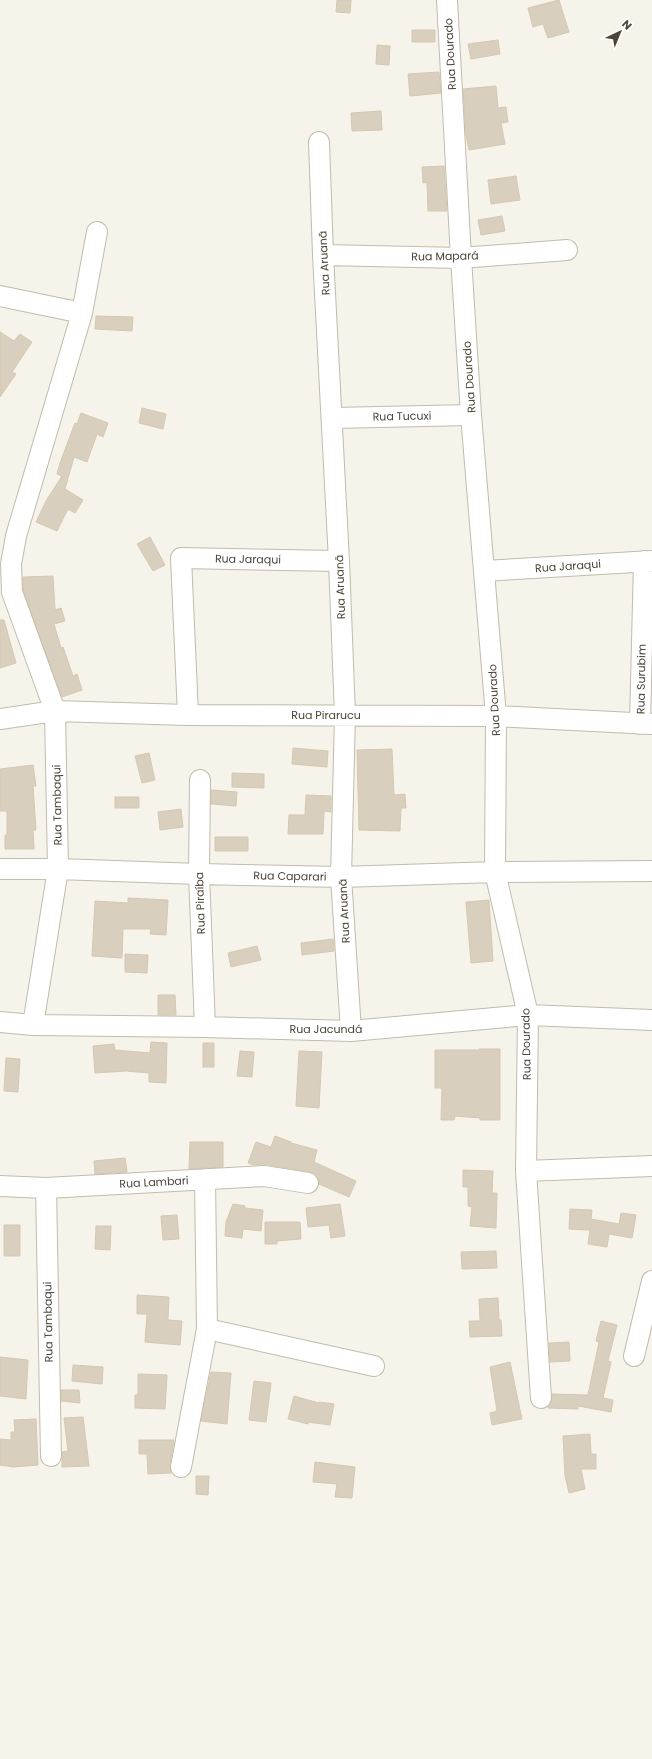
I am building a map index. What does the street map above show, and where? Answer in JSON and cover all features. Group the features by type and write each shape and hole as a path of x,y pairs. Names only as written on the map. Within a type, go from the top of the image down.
{"street":[{"name":"Rua Dourado","path":"447,0 471,415 496,716 495,872 528,1015 526,1171 541,1398"},
{"name":"Rua Aruanã","path":"319,142 323,255 333,418 345,716 341,877 351,1031"},
{"name":"Rua Tambaqui","path":"33,1024 58,869 55,711 6,591 16,536 82,313 97,232"},
{"name":"Rua Mapará","path":"323,255 461,258 567,250"},
{"path":"0,296 82,313"},
{"name":"Rua Tucuxi","path":"333,418 471,415"},
{"name":"Rua Jaraqui","path":"188,715 181,558 339,561"},
{"name":"Rua Jaraqui","path":"484,571 648,561"},
{"name":"Rua Surubim","path":"646,724 648,561"},
{"name":"Rua Pirarucu","path":"0,719 55,711 188,715 496,716 646,724"},
{"name":"Rua Piraíba","path":"200,780 199,874 205,1027"},
{"name":"Rua Caparari","path":"0,869 58,869 341,877 495,872 652,871"},
{"name":"Rua Jacundá","path":"0,1022 351,1031 528,1015 652,1020"},
{"path":"526,1171 652,1166"},
{"name":"Rua Lambari","path":"0,1186 46,1188 264,1176 308,1183"},
{"path":"181,1467 207,1329 206,1179"},
{"name":"Rua Tambaqui","path":"46,1188 51,1456"},
{"path":"634,1356 652,1281"},
{"path":"207,1329 374,1366"}],"building":[{"path":"337,0 351,0 350,13 336,12"},
{"path":"559,0 569,32 548,38 543,24 533,27 528,8"},
{"path":"412,30 435,30 435,42 412,42"},
{"path":"498,40 500,54 471,59 468,44"},
{"path":"377,45 390,46 389,65 376,64"},
{"path":"439,72 441,93 410,96 408,74"},
{"path":"496,86 498,108 506,107 508,122 501,123 505,144 469,150 466,135 463,89"},
{"path":"381,111 382,130 352,131 351,113"},
{"path":"444,166 447,211 428,211 427,182 423,183 422,167"},
{"path":"516,176 520,200 491,204 488,180"},
{"path":"502,216 505,231 481,235 478,220"},
{"path":"96,316 133,317 132,331 95,329"},
{"path":"0,332 14,341 20,334 32,342 12,372 16,374 0,397"},
{"path":"142,408 166,414 163,429 139,423"},
{"path":"81,413 108,423 103,437 97,434 87,462 74,457 65,489 83,500 75,513 68,509 57,531 36,522 46,501 62,476 57,474 60,463 75,423 77,424"},
{"path":"150,537 165,565 153,571 137,544"},
{"path":"53,576 55,610 61,608 65,621 54,624 61,648 63,647 73,676 77,674 82,690 62,697 23,590 23,577"},
{"path":"0,620 4,620 16,663 0,668"},
{"path":"293,748 328,751 327,767 292,764"},
{"path":"392,749 394,795 405,794 406,808 401,808 400,831 359,830 357,750"},
{"path":"149,753 155,780 142,783 135,756"},
{"path":"33,765 36,786 33,786 36,830 33,830 34,849 5,849 5,835 7,835 7,811 0,811 0,769"},
{"path":"232,773 264,774 264,788 232,787"},
{"path":"211,790 237,792 236,806 211,804"},
{"path":"306,795 331,796 331,812 324,811 323,834 288,834 289,815 305,815"},
{"path":"115,797 139,797 139,808 115,808"},
{"path":"181,809 183,827 160,830 158,812"},
{"path":"215,837 248,837 248,851 215,851"},
{"path":"128,898 168,900 166,935 150,934 151,929 123,929 122,958 92,956 95,901 128,903"},
{"path":"489,900 493,961 471,963 466,902"},
{"path":"333,939 334,951 302,955 301,943"},
{"path":"257,946 261,960 231,967 228,953"},
{"path":"125,954 148,955 147,973 125,972"},
{"path":"158,995 175,995 176,1015 158,1015"},
{"path":"151,1042 167,1043 166,1083 149,1082 149,1073 126,1071 95,1073 93,1046 114,1044 115,1050 150,1053"},
{"path":"203,1043 214,1043 214,1067 203,1067"},
{"path":"500,1049 500,1120 480,1120 480,1118 455,1116 454,1120 441,1120 442,1088 435,1088 435,1050"},
{"path":"240,1051 254,1052 252,1077 237,1076"},
{"path":"299,1051 322,1052 319,1108 296,1106"},
{"path":"6,1058 20,1059 18,1092 4,1091"},
{"path":"275,1136 291,1143 317,1150 314,1162 356,1181 349,1197 319,1184 319,1179 316,1174 262,1164 254,1165 248,1163 256,1142 271,1147"},
{"path":"190,1142 223,1142 223,1167 189,1169"},
{"path":"125,1158 127,1172 95,1174 94,1161"},
{"path":"463,1170 493,1171 492,1193 497,1193 496,1228 470,1226 472,1207 468,1206 468,1187 463,1187"},
{"path":"233,1204 245,1206 245,1208 263,1210 261,1231 243,1229 242,1238 225,1236 226,1222"},
{"path":"340,1204 345,1236 331,1238 329,1225 308,1227 306,1208"},
{"path":"570,1209 592,1210 591,1219 619,1224 621,1213 636,1215 632,1238 609,1234 607,1247 588,1244 590,1230 569,1229"},
{"path":"177,1215 179,1239 163,1240 161,1216"},
{"path":"265,1222 300,1222 301,1239 277,1241 277,1244 265,1244"},
{"path":"4,1225 20,1225 20,1256 4,1256"},
{"path":"96,1226 111,1226 110,1250 95,1249"},
{"path":"496,1251 497,1268 462,1269 461,1252"},
{"path":"137,1295 169,1297 168,1320 182,1321 180,1345 145,1342 147,1314 137,1314"},
{"path":"498,1298 499,1320 501,1320 502,1336 470,1337 469,1321 480,1321 479,1299"},
{"path":"601,1321 617,1325 608,1361 611,1362 603,1398 613,1400 611,1412 578,1406 578,1409 548,1408 551,1403 552,1394 588,1395 599,1342 596,1341"},
{"path":"569,1342 570,1361 550,1362 549,1343"},
{"path":"0,1357 28,1360 26,1399 0,1396"},
{"path":"510,1362 522,1419 492,1425 490,1413 497,1411 490,1367"},
{"path":"73,1365 103,1367 102,1384 72,1381"},
{"path":"211,1372 231,1373 227,1424 201,1421"},
{"path":"138,1374 167,1375 165,1409 135,1408 135,1395 138,1395"},
{"path":"254,1381 271,1383 266,1422 249,1420"},
{"path":"61,1390 79,1390 80,1403 61,1401"},
{"path":"294,1396 319,1403 334,1404 330,1425 308,1422 308,1424 288,1419"},
{"path":"83,1417 89,1466 62,1467 62,1452 68,1451 64,1418"},
{"path":"36,1419 38,1465 13,1467 0,1465 0,1439 11,1440 11,1432 15,1432 14,1420"},
{"path":"590,1434 591,1454 596,1454 596,1469 581,1469 585,1489 569,1493 565,1476 563,1436"},
{"path":"139,1440 174,1440 170,1465 171,1473 148,1474 147,1454 139,1454"},
{"path":"315,1462 355,1467 352,1498 335,1497 337,1484 313,1482"},
{"path":"196,1476 209,1476 208,1495 196,1494"}]}
